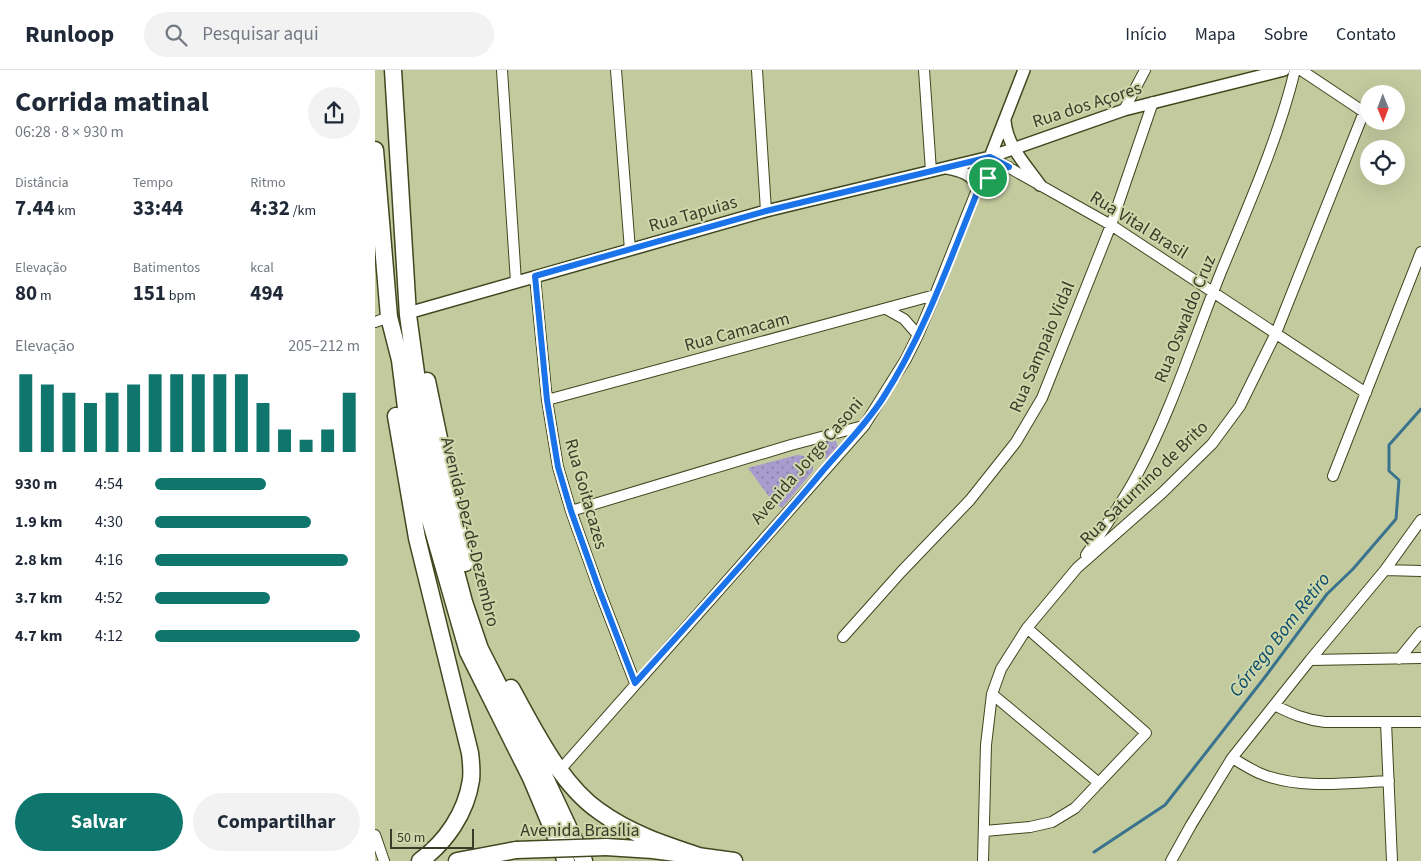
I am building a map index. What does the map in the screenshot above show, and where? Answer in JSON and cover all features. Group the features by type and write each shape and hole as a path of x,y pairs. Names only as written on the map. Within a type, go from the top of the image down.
{"highway":[{"name":"Avenida Dez de Dezembro","path":"393,70 408,314 423,422 435,487 464,602 480,649 541,769 584,861"},
{"name":"Avenida Dez de Dezembro","path":"375,150 382,320 400,360 409,432 425,502 468,652 531,778 567,861"},
{"path":"408,314 420,334 439,441 477,612 498,665 539,738 560,770 575,789 598,811 661,844 699,856"},
{"path":"382,320 399,439 417,538 470,753 471,779 466,801 446,837 435,850 420,861"},
{"name":"Avenida Brasília","path":"457,861 516,850 606,847 653,850 734,861"}],"street":[{"path":"502,70 516,282"},
{"path":"617,70 630,250"},
{"path":"757,70 766,211"},
{"path":"923,70 931,171"},
{"name":"Avenida Jorge Casoni","path":"560,770 864,426 891,384 918,335 979,188 1024,70"},
{"path":"1124,110 1145,70"},
{"name":"Rua dos Açores","path":"990,157 1124,110 1284,70"},
{"name":"Rua Oswaldo Cruz","path":"1077,568 1113,516 1137,474 1163,417 1280,122 1295,70"},
{"name":"Rua Saturnino de Brito","path":"983,861 986,745 992,694 1001,669 1027,628 1077,568 1162,493 1213,444 1241,406 1276,333 1364,112 1301,70"},
{"name":"Rua Sampaio Vidal","path":"843,637 901,572 970,500 1016,442 1042,398 1111,225 1153,102"},
{"path":"1004,119 1008,137 1040,185"},
{"name":"Rua Tapuias","path":"408,314 766,211 990,157"},
{"name":"Rua Vital Brasil","path":"990,157 1111,225 1366,393"},
{"path":"943,168 966,173 972,177 979,188 992,173 1009,167"},
{"path":"1333,476 1421,252"},
{"name":"Rua Goitacazes","path":"535,276 547,400 558,467 571,511 635,683"},
{"name":"Rua Camacam","path":"547,400 935,296"},
{"path":"886,309 904,319 918,335"},
{"path":"571,511 791,445 864,426"},
{"path":"1171,861 1232,758 1385,570 1421,520"},
{"path":"1385,570 1421,571"},
{"path":"985,831 1030,827 1052,822 1075,808 1147,733 1027,628"},
{"path":"1399,659 1421,632"},
{"path":"1310,660 1421,658"},
{"path":"992,694 1099,783"},
{"path":"1274,705 1297,717 1325,722 1421,722"},
{"path":"1386,722 1392,861"},
{"path":"1232,758 1260,773 1285,780 1315,783 1389,781"},
{"path":"375,835 384,861"}],"shaded area":[{"path":"831,439 836,441 838,447 826,459 815,444"},
{"path":"797,455 809,459 813,471 782,508 773,502 748,468"}],"waterway":[{"name":"Córrego Bom Retiro","path":"1094,852 1165,805 1327,594 1353,569 1396,519 1399,480 1389,471 1389,445 1421,409"}],"route":[{"path":"990,157 1009,167 992,173 988,178 979,188 935,296 906,360 864,426 635,683 571,511 558,467 547,400 535,276 766,211 990,157"}]}
